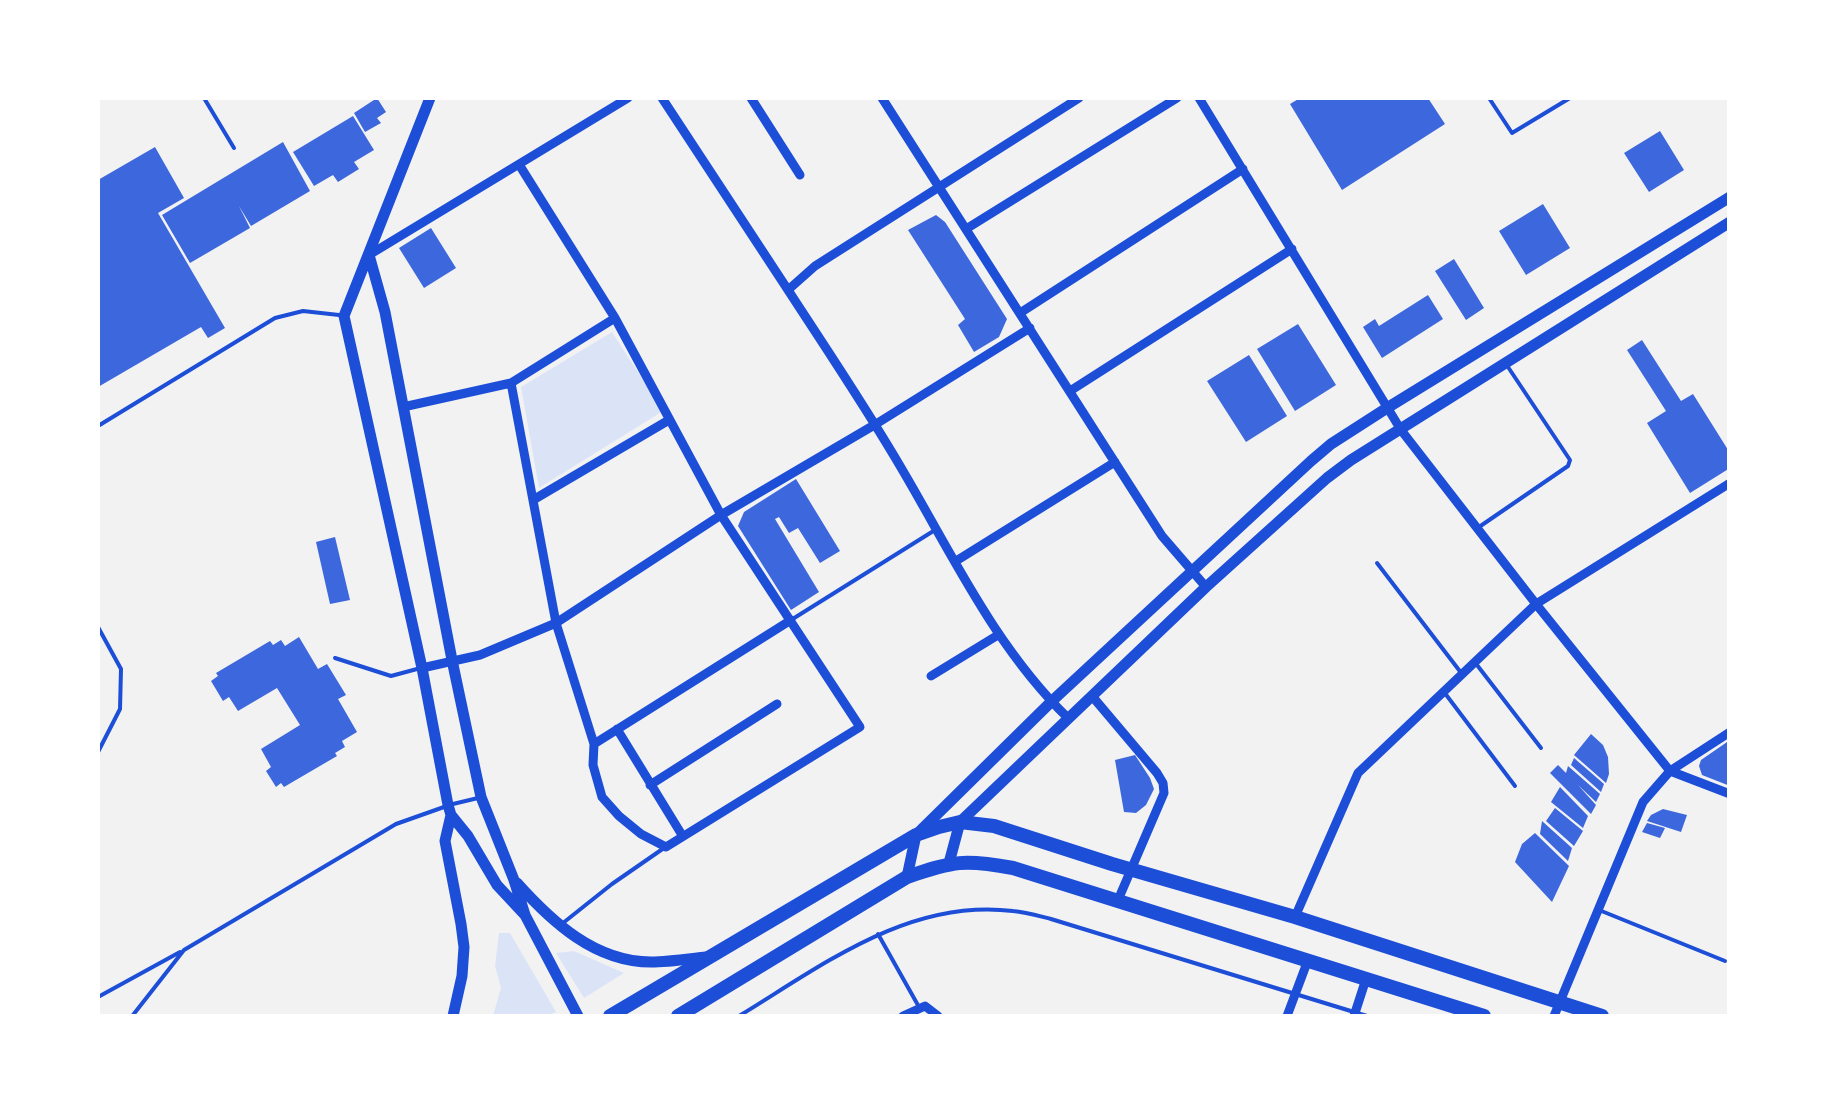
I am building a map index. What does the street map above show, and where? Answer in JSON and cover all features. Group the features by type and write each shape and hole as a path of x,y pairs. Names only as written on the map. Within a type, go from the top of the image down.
{"main road":[{"path":"610,1016 916,835 960,822 994,826 1295,917 1556,1009 1602,1016"},
{"path":"678,1016 907,877 949,862 974,861 1013,868 1484,1016"}],"street":[{"path":"430,98 344,316 450,810 445,841 464,947 453,1016"},
{"path":"369,255 628,98"},
{"path":"662,98 876,424 998,634 1068,718"},
{"path":"751,98 800,175"},
{"path":"882,98 1162,536 1206,587"},
{"path":"788,290 815,266 1079,98"},
{"path":"966,229 1177,98"},
{"path":"1199,98 1401,430 1670,771 1730,794"},
{"path":"511,384 556,623 594,744 593,765 602,797 619,816 666,847 860,727 721,515 615,318 520,166"},
{"path":"1020,313 1243,169"},
{"path":"907,877 916,835 1311,460 1386,408 1730,196"},
{"path":"949,862 960,822 1326,478 1730,222"},
{"path":"1070,391 1292,249"},
{"path":"369,255 386,312 481,797 524,915 578,1016"},
{"path":"403,407 511,384 615,318"},
{"path":"422,668 480,655 556,623 721,515 1030,328"},
{"path":"533,500 670,420"},
{"path":"956,561 1115,462"},
{"path":"1295,917 1358,773 1536,604 1730,482"},
{"path":"594,744 791,620"},
{"path":"931,676 998,634"},
{"path":"1092,696 1163,783 1164,793 1118,900"},
{"path":"650,784 777,704"},
{"path":"617,729 682,835"},
{"path":"1556,1009 1643,802 1670,771 1730,732"},
{"path":"450,810 497,885 524,915"},
{"path":"514,880 559,926 608,955 662,962 712,956"},
{"path":"1287,1016 1308,960"},
{"path":"1355,1015 1366,979"},
{"path":"903,1016 925,1006 938,1016"}],"lane":[{"path":"204,98 234,148"},
{"path":"1489,98 1512,133 1570,98"},
{"path":"98,426 276,318 302,311 344,316"},
{"path":"1477,528 1568,466 1570,460 1505,364"},
{"path":"791,620 937,529"},
{"path":"1377,563 1462,674"},
{"path":"98,627 122,669 120,710 98,752"},
{"path":"335,658 390,676 422,668"},
{"path":"1475,663 1541,748"},
{"path":"1444,692 1515,786"},
{"path":"98,997 396,824 450,810 481,797"},
{"path":"559,926 666,847"},
{"path":"739,1016 863,940 940,913 978,909 1032,915 1367,1016"},
{"path":"1598,909 1724,960"},
{"path":"878,934 920,1008"},
{"path":"131,1016 184,950"},
{"path":"131,1016 144,1016"}],"shaded area":[{"path":"612,332 663,411 539,488 521,387"},
{"path":"499,933 510,933 556,1012 547,1016 493,1016 501,988 495,966"},
{"path":"574,951 624,973 584,998 556,953"}],"building":[{"path":"377,98 386,112 377,118 381,123 365,132 354,113"},
{"path":"1300,98 1428,98 1445,124 1342,190 1290,104"},
{"path":"353,116 374,150 354,162 359,169 338,182 333,175 314,186 293,152"},
{"path":"1660,131 1684,170 1649,192 1624,153"},
{"path":"283,142 310,191 251,226 239,206 250,228 190,263 162,215"},
{"path":"155,147 184,198 158,213 225,328 208,338 201,327 98,387 98,180"},
{"path":"1543,204 1570,248 1526,275 1499,231"},
{"path":"936,215 945,222 1007,319 999,337 974,352 958,325 965,319 908,230"},
{"path":"431,228 456,268 424,288 399,248"},
{"path":"1454,259 1484,308 1466,320 1435,271"},
{"path":"1428,295 1443,319 1382,358 1363,327 1375,319 1379,326"},
{"path":"1298,324 1336,385 1295,411 1257,349"},
{"path":"1642,340 1681,401 1693,394 1730,453 1730,468 1690,493 1647,423 1666,411 1627,350"},
{"path":"1249,355 1287,416 1246,442 1207,381"},
{"path":"796,479 840,551 820,563 798,528 789,533 779,517 775,519 819,592 791,610 738,526 744,512"},
{"path":"335,537 350,600 330,604 316,542"},
{"path":"299,637 318,669 327,664 346,695 338,699 357,732 342,741 345,747 335,753 337,756 284,787 281,783 276,787 266,771 271,767 261,749 300,725 277,688 238,711 229,697 223,701 211,681 218,676 216,673 270,641 273,645 281,640 285,646"},
{"path":"1591,734 1603,745 1608,757 1606,783 1574,755"},
{"path":"1730,740 1730,786 1702,775 1699,766 1701,760"},
{"path":"1135,755 1154,789 1146,805 1136,813 1124,812 1115,760"},
{"path":"1574,758 1604,784 1601,792 1571,765"},
{"path":"1558,765 1566,773 1568,766 1600,794 1596,802 1578,785 1596,805 1591,814 1550,773"},
{"path":"1560,787 1588,816 1583,828 1551,802"},
{"path":"1555,808 1583,831 1574,846 1546,821"},
{"path":"1663,809 1687,815 1681,832 1647,821"},
{"path":"1542,821 1572,848 1568,861 1540,834"},
{"path":"1647,823 1665,828 1660,838 1642,832"},
{"path":"1535,833 1569,866 1552,902 1515,862 1522,844"}]}
